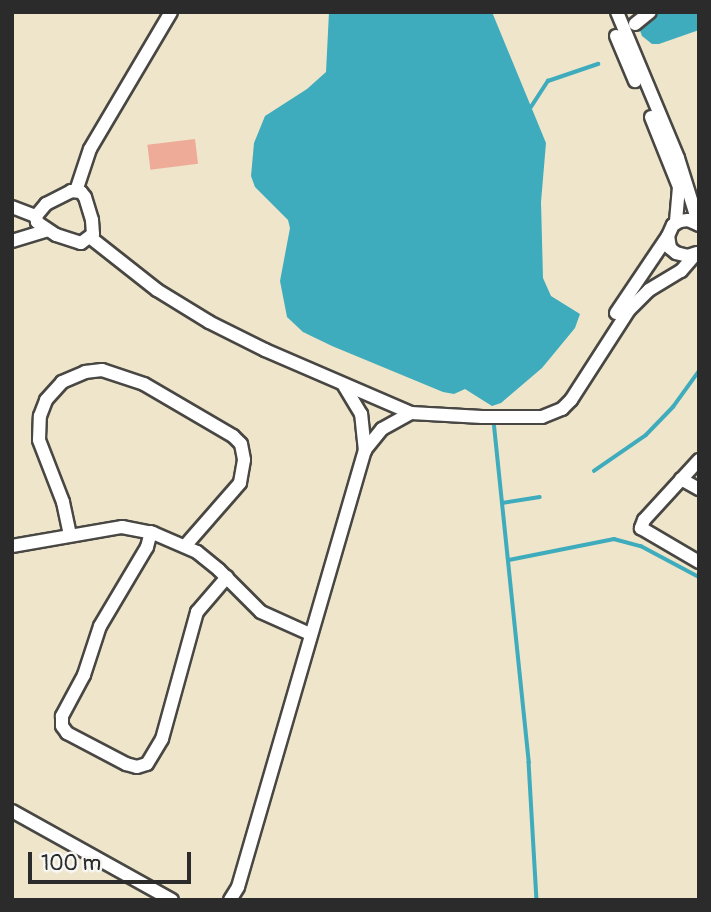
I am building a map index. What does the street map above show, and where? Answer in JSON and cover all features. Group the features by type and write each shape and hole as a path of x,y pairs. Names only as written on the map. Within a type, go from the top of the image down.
{"street":[{"path":"91,238 74,243 47,230 37,222 36,216 46,204 76,191 90,149 171,12"},
{"path":"513,416 543,409 563,397 676,222 680,202 677,178 623,55 610,12"},
{"path":"617,12 678,158 699,225"},
{"path":"635,24 650,12"},
{"path":"76,191 85,197 89,208 93,228 91,238"},
{"path":"12,207 36,216"},
{"path":"676,222 688,220 699,225"},
{"path":"12,241 47,230"},
{"path":"668,236 670,248 676,253 688,256 697,252"},
{"path":"91,238 136,276 209,322 344,386 411,413 482,417 550,416 562,409 571,400 629,310 649,290 681,271 697,252"},
{"path":"70,535 63,502 39,440 40,416 51,393 62,382 85,372 102,370 144,384 226,432 241,444 244,460 240,483 186,545"},
{"path":"230,900 238,887 365,451 364,424 356,402 344,386"},
{"path":"365,451 382,429 411,413"},
{"path":"699,460 644,520 640,528 699,562"},
{"path":"681,479 699,489"},
{"path":"12,546 130,527 151,532 186,545 227,577 261,612 310,634"},
{"path":"151,532 147,547 100,626 84,675 62,716 62,726 67,733 126,764 147,764 163,739 197,612 227,577"},
{"path":"12,811 173,900"}],"water":[{"path":"329,12 492,12 546,143 541,202 543,278 551,296 580,314 575,328 542,368 501,403 492,406 465,389 454,394 443,392 332,346 303,332 287,317 280,281 290,228 288,220 255,187 251,176 254,143 265,116 307,89 326,72"},
{"path":"655,12 699,12 699,30 652,44 642,36 639,28"}],"building":[{"path":"195,139 198,164 150,170 147,145"}],"waterway":[{"path":"531,107 548,81 598,64"},
{"path":"594,471 646,435 673,407 699,371"},
{"path":"494,421 529,762 537,900"},
{"path":"502,503 540,497"},
{"path":"509,560 614,539 641,546 699,577"}]}
